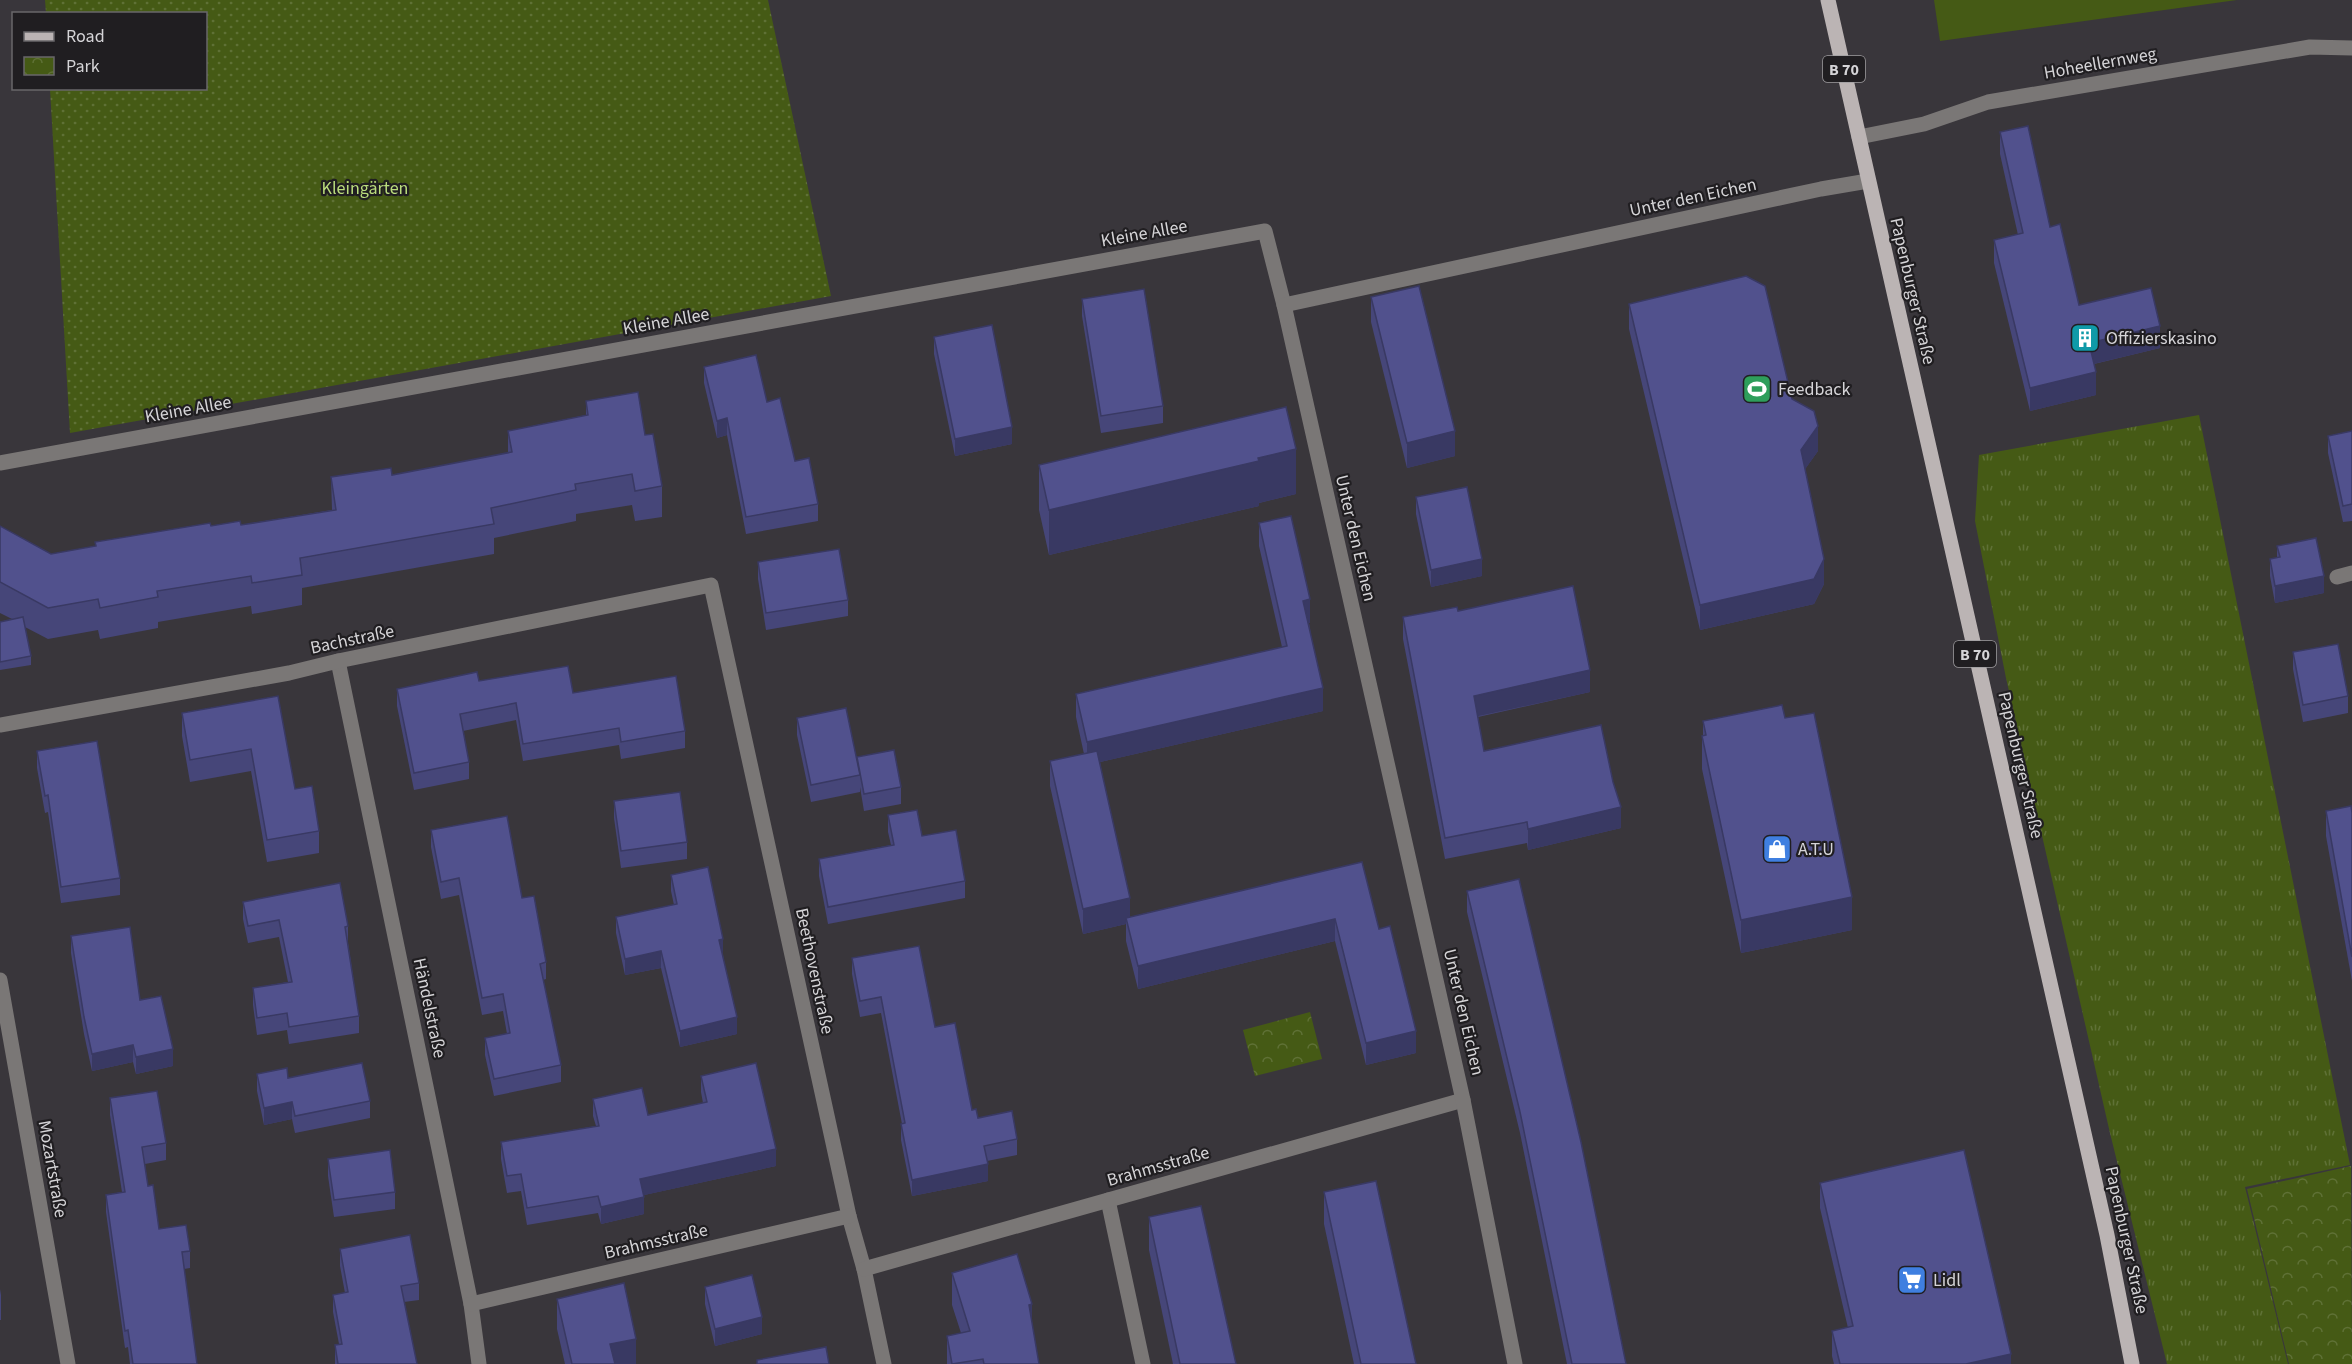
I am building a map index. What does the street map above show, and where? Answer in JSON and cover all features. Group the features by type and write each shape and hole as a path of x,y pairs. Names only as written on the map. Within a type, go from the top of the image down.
{"main road":[{"name":"Papenburger Straße","path":"1828,0 2104,1224 2132,1364"}],"street":[{"name":"Hoheellernweg","path":"1859,137 1924,124 1988,102 2310,47 2352,48"},
{"name":"Unter den Eichen","path":"1515,1364 1463,1100 1284,304 1821,189 1869,181"},
{"name":"Kleine Allee","path":"0,464 1265,231 1284,304"},
{"name":"Bachstraße","path":"0,725 289,673 711,585"},
{"name":"Beethovenstraße","path":"711,585 849,1216 864,1269 884,1364"},
{"name":"Händelstraße","path":"338,661 471,1304 479,1364"},
{"name":"Mozartstraße","path":"0,981 68,1364"},
{"name":"Brahmsstraße","path":"864,1269 1463,1100"},
{"path":"1108,1200 1143,1364"},
{"name":"Brahmsstraße","path":"471,1304 849,1216"}],"green space":[{"name":"Kleingärten","path":"45,0 768,0 831,296 70,433 50,90 207,90 207,12 46,12"},
{"path":"1934,0 2237,0 1940,41"},
{"path":"2199,415 2350,1165 2245,1187 2288,1364 2167,1364 2110,1133 2006,678 1975,521 1979,455"},
{"path":"1310,1012 1322,1059 1255,1076 1243,1030"},
{"path":"2351,1166 2352,1364 2289,1364 2247,1189"}],"building":[{"path":"2028,126 2050,227 2060,224 2079,305 2151,288 2160,326 2089,343 2096,372 2030,388 1994,240 2023,233 2000,132"},
{"path":"1746,276 1765,286 1792,399 1814,411 1818,426 1801,450 1824,559 1814,579 1700,605 1629,304"},
{"path":"1419,286 1455,431 1407,443 1371,297"},
{"path":"1144,289 1163,406 1101,416 1082,299"},
{"path":"992,325 1012,427 955,439 934,337"},
{"path":"756,355 767,402 780,398 795,461 809,458 818,504 746,517 727,418 717,421 704,367"},
{"path":"638,392 645,435 653,434 662,486 635,491 632,474 575,484 576,490 491,508 494,524 300,558 302,575 252,583 251,576 157,591 158,597 100,608 98,599 48,608 0,582 0,526 51,554 96,546 95,542 210,523 211,526 240,521 241,525 336,510 331,477 391,468 392,475 512,452 508,431 588,415 586,401"},
{"path":"1286,407 1296,449 1258,458 1259,461 1049,510 1039,465"},
{"path":"2352,431 2352,504 2343,506 2328,436"},
{"path":"1467,487 1482,559 1431,570 1416,497"},
{"path":"1291,516 1310,599 1303,601 1323,688 1087,742 1076,694 1287,646 1259,523"},
{"path":"2316,538 2324,576 2275,586 2270,559 2280,557 2277,546"},
{"path":"839,549 848,600 766,613 758,562"},
{"path":"1573,586 1590,670 1474,696 1484,751 1601,725 1613,782 1621,807 1528,829 1527,822 1445,838 1403,617 1457,607 1458,611"},
{"path":"23,617 31,656 0,662 0,622"},
{"path":"2338,644 2348,696 2303,705 2293,652"},
{"path":"568,666 573,693 676,676 685,731 621,742 619,728 523,744 516,703 460,714 469,762 414,773 397,689 477,672 479,681"},
{"path":"278,696 295,789 312,786 319,831 267,840 251,749 190,760 182,713"},
{"name":"A.T.U","path":"1782,705 1785,718 1814,713 1852,897 1741,920 1702,736 1706,735 1703,721"},
{"path":"846,708 860,775 811,785 797,718"},
{"path":"97,741 120,878 61,887 48,795 45,796 37,751"},
{"path":"894,750 901,787 864,794 857,757"},
{"path":"1097,751 1130,898 1083,909 1050,761"},
{"path":"680,792 687,842 621,851 614,801"},
{"path":"2351,806 2352,813 2352,957 2326,811"},
{"path":"917,810 922,836 956,830 965,881 828,907 819,859 894,845 888,815"},
{"path":"507,816 522,898 534,896 546,962 540,964 561,1065 494,1079 485,1038 510,1033 503,994 482,998 459,878 441,882 431,830"},
{"path":"1362,862 1379,929 1390,926 1416,1031 1366,1043 1335,919 1138,966 1126,918"},
{"path":"708,867 723,939 719,940 737,1017 680,1031 661,951 625,959 616,917 677,904 671,875"},
{"path":"1519,879 1581,1142 1626,1364 1572,1364 1520,1112 1467,891"},
{"path":"340,883 348,926 345,927 359,1016 289,1027 287,1013 257,1018 253,988 292,982 279,920 248,926 243,902"},
{"path":"130,927 140,1000 161,996 173,1049 136,1057 133,1045 92,1054 71,936"},
{"path":"919,946 935,1027 955,1023 972,1110 976,1109 978,1118 1012,1111 1017,1139 984,1146 988,1164 912,1180 901,1124 905,1123 881,997 860,1001 852,958"},
{"path":"362,1063 370,1101 295,1116 292,1102 264,1108 257,1074 287,1068 288,1078"},
{"path":"756,1063 776,1149 640,1179 644,1197 601,1207 598,1196 527,1208 521,1174 507,1176 501,1142 599,1126 593,1099 642,1088 648,1115 707,1102 701,1076"},
{"path":"157,1091 166,1143 142,1147 148,1186 153,1185 159,1229 186,1225 190,1251 182,1252 197,1364 133,1364 128,1330 125,1331 106,1195 125,1192 110,1098"},
{"path":"390,1150 395,1192 334,1200 328,1159"},
{"name":"Lidl","path":"1964,1150 2011,1354 1966,1364 1840,1364 1832,1331 1853,1326 1820,1183"},
{"path":"1376,1181 1416,1364 1361,1364 1324,1192"},
{"path":"1201,1206 1236,1364 1180,1364 1149,1217"},
{"path":"410,1235 419,1283 401,1286 417,1364 338,1364 335,1345 342,1344 333,1295 348,1292 340,1249"},
{"path":"1017,1254 1032,1304 1029,1305 1039,1364 984,1364 983,1359 952,1364 947,1336 970,1331 952,1273"},
{"path":"752,1275 762,1317 715,1329 705,1287"},
{"path":"624,1283 636,1339 610,1344 615,1364 572,1364 557,1299"},
{"path":"826,1347 829,1364 757,1364 757,1360"}],"place":[{"name":"Offizierskasino","path":"2085,338"},
{"name":"Feedback","path":"1757,389"},
{"name":"A.T.U","path":"1777,849"},
{"name":"Lidl","path":"1912,1280"}]}
